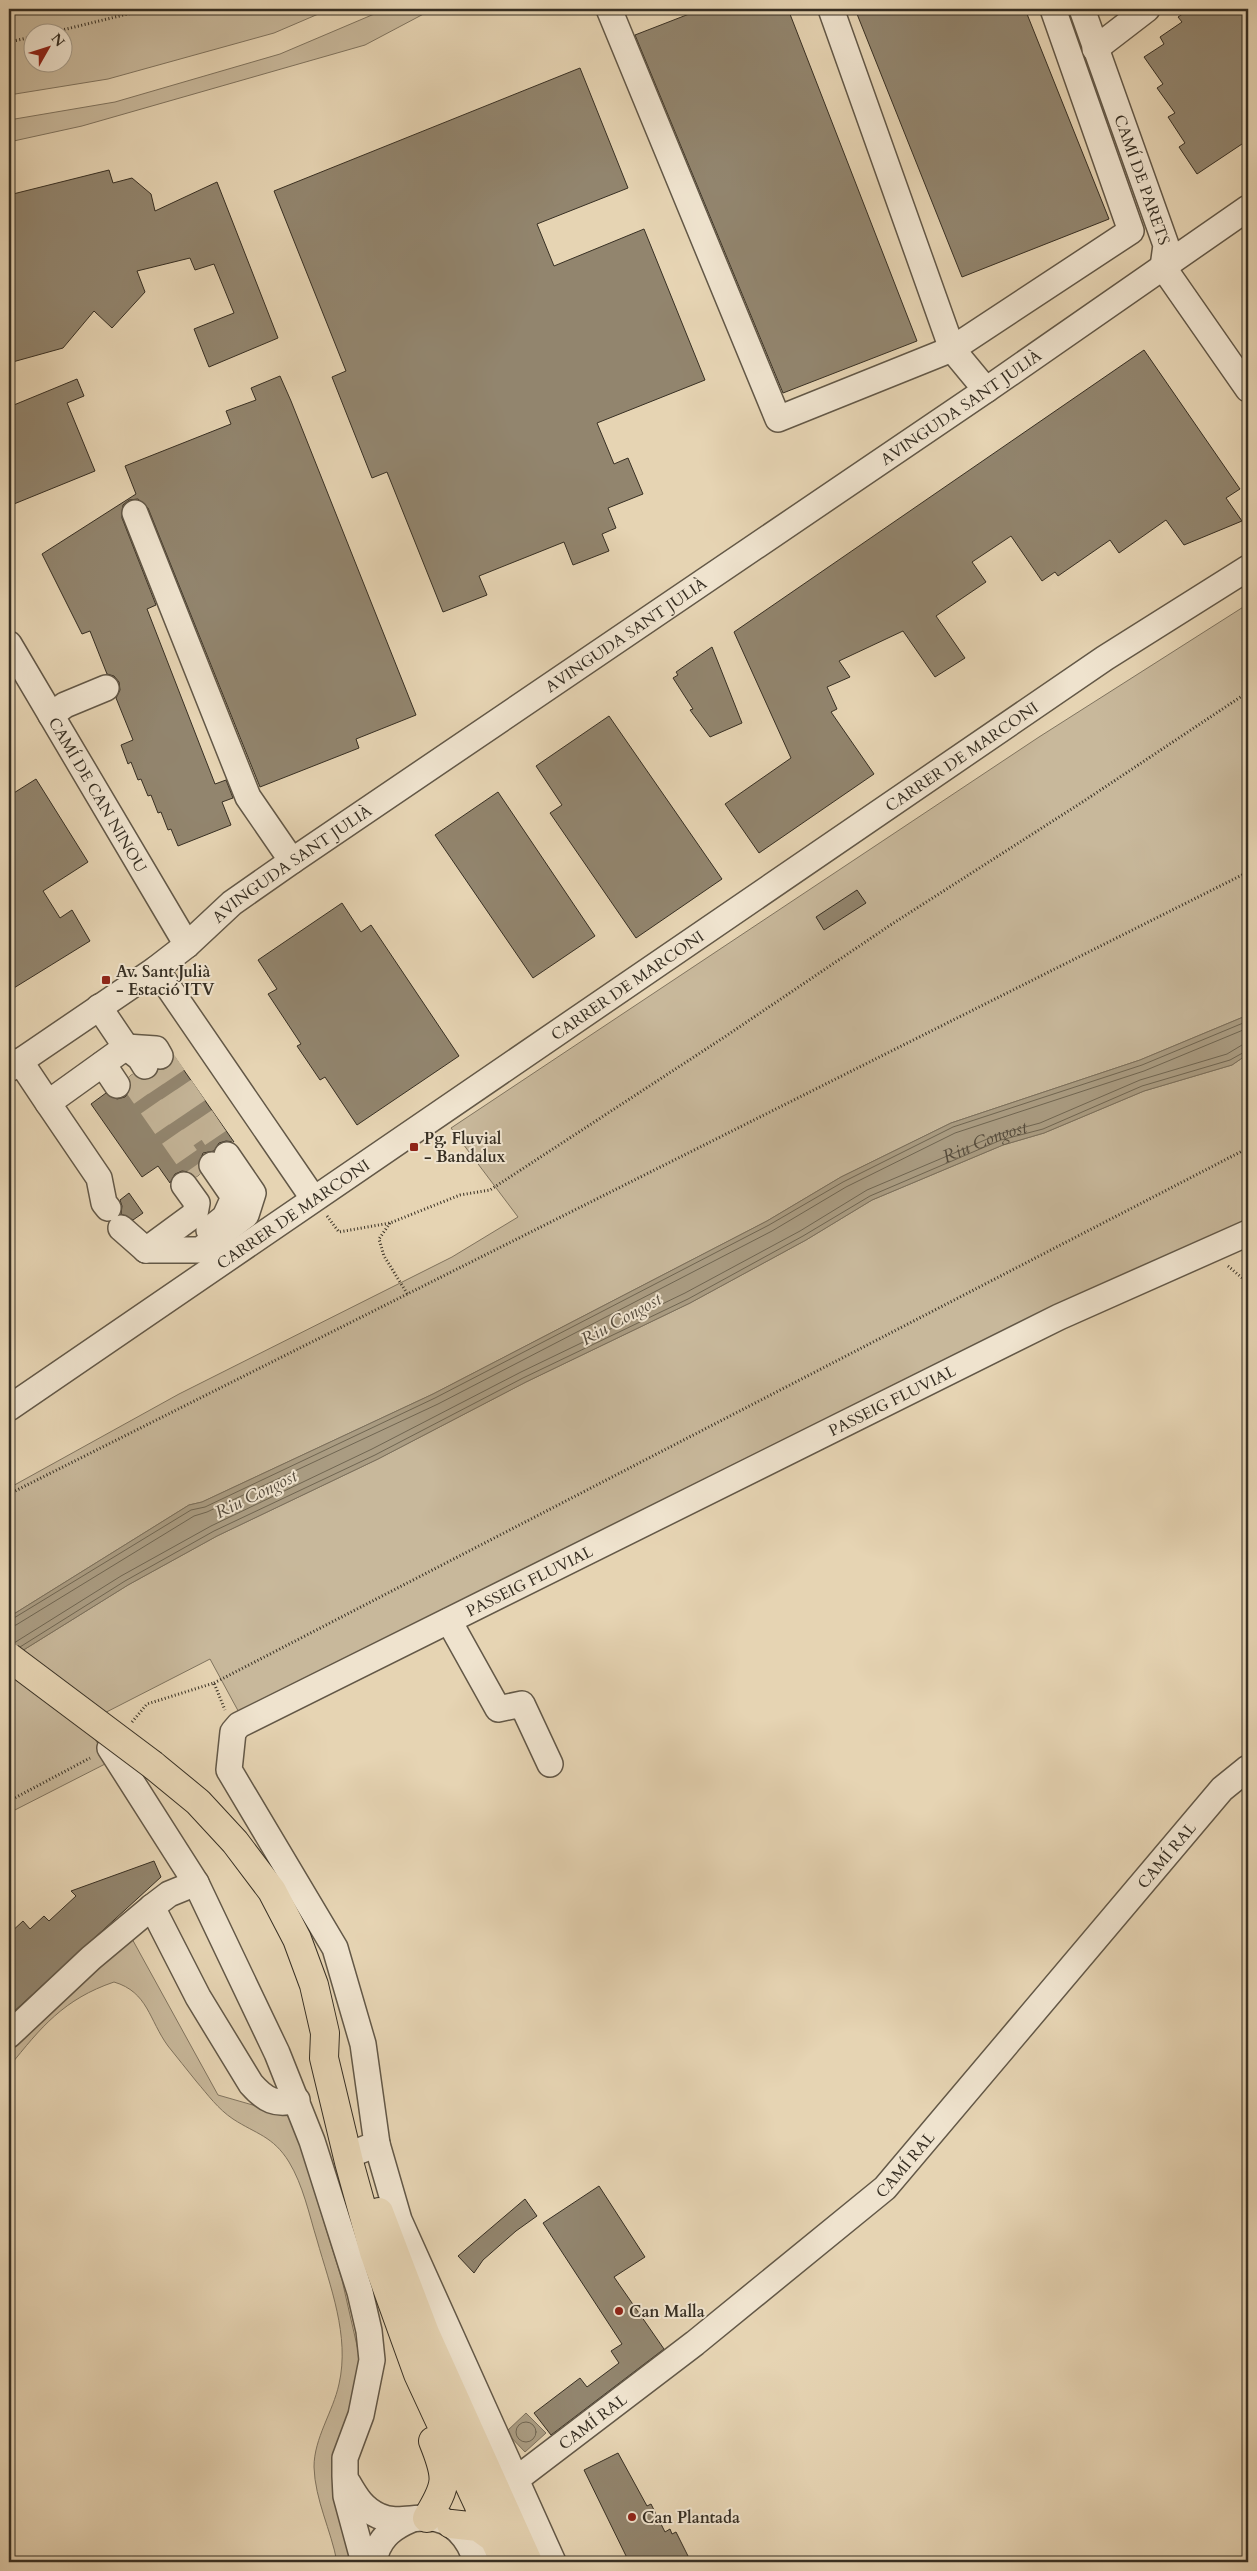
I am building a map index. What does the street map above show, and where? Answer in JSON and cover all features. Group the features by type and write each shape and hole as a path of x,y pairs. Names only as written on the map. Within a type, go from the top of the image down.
{"highway":[{"path":"9,1656 153,1765 198,1802 235,1842 272,1892 297,1939 304,1957 314,1986 325,2033 335,2054 368,2148 377,2205 425,2333 506,2487 528,2562"},
{"path":"325,2033 324,2058 361,2207 418,2374 489,2550"},
{"path":"384,2279 384,2313 408,2379 444,2467 444,2484 429,2520 478,2527 489,2550 505,2562"},
{"path":"425,2333 424,2358 492,2516 489,2550"},
{"path":"489,2550 509,2551 515,2562"}],"street":[{"path":"609,9 778,419 952,349 1131,232 1053,9"},
{"path":"831,9 952,349 986,390"},
{"name":"CAMÍ DE PARETS","path":"1082,9 1166,245 1163,267 1248,389"},
{"path":"1095,49 1147,9"},
{"name":"AVINGUDA SANT JULIÀ","path":"14,1065 156,969 188,945 232,903 292,861 986,390 1248,208"},
{"path":"135,514 248,798 292,861"},
{"name":"CARRER DE MARCONI","path":"9,1408 313,1198 1105,658 1248,568"},
{"name":"CAMÍ DE CAN NINOU","path":"9,644 188,945"},
{"path":"51,716 65,705 106,688"},
{"path":"156,969 313,1198"},
{"path":"48,1103 115,1055 156,1050 138,1071 115,1055 99,1007"},
{"path":"14,1065 48,1103 99,1178 104,1203 114,1218 146,1250"},
{"path":"205,1170 234,1197 225,1217 193,1242 146,1250 195,1214 205,1170"},
{"name":"PASSEIG FLUVIAL","path":"368,2148 363,2044 335,1948 229,1770 233,1732 239,1725 1059,1317 1248,1234"},
{"path":"449,1621 498,1709 522,1704 550,1764"},
{"path":"110,1748 196,1883 296,2100 360,2292 369,2331 372,2360 368,2388 345,2458 345,2476 346,2496 362,2555 367,2562"},
{"name":"CAMÍ RAL","path":"506,2487 695,2343 885,2188 1222,1788 1248,1768"},
{"path":"9,2035 90,1958 152,1907 169,1894 196,1883"},
{"path":"152,1907 198,1996 251,2084 262,2096 272,2102 284,2104 296,2100"},
{"path":"368,2148 400,2220 506,2487 553,2562"},
{"path":"345,2476 358,2500 370,2511 393,2520 429,2520 463,2534 472,2547 476,2562"},
{"path":"374,2562 375,2553 383,2538 395,2526 429,2520"}],"path":[{"path":"72,28 148,9"},
{"path":"9,42 22,39"},
{"path":"313,1198 339,1232 390,1223 460,1195 490,1190 1248,692"},
{"path":"9,1494 1248,872"},
{"path":"214,1682 1248,1148"},
{"path":"390,1223 379,1239 384,1256 408,1295"}],"shaded area":[{"path":"9,9 330,9 274,33 108,79 9,95"},
{"path":"386,9 433,9 365,45 82,126 9,142 9,120 115,102 280,54"},
{"path":"1248,604 1248,1015 1140,1060 951,1123 841,1177 767,1221 433,1394 202,1502 189,1505 9,1617 9,1488 179,1394 452,1257 518,1217 451,1128 1039,737"},
{"path":"1248,1054 1248,1223 242,1718 210,1659 85,1723 109,1762 9,1813 9,1659 128,1585 217,1536 378,1459 526,1382 690,1303 806,1240 872,1200 1003,1145 1044,1133 1144,1091 1232,1065"},
{"path":"120,1917 218,2095 291,2116 342,2280 363,2372 337,2467 355,2562 337,2562 317,2491 314,2467 320,2435 333,2405 342,2366 342,2348 337,2311 305,2200 294,2171 283,2153 264,2136 233,2119 218,2106 168,2046 141,2000 125,1987 114,1982 96,1989 67,2006 43,2027 9,2067 9,2025"}],"water":[{"name":"Riu Congost","path":"1248,1015 1248,1054 1232,1065 1144,1091 1044,1133 1003,1145 872,1200 806,1240 690,1303 526,1382 378,1459 217,1536 128,1585 9,1659 9,1617 189,1505 202,1502 433,1394 767,1221 841,1177 951,1123 1140,1060"},
{"path":"526,2413 546,2433 525,2452 506,2432"}],"building":[{"path":"702,9 788,9 917,341 783,393 635,35"},
{"path":"855,9 1025,9 1109,219 962,277"},
{"path":"1190,9 1248,9 1248,140 1197,174 1179,147 1185,143 1168,117 1175,113 1157,88 1163,84 1144,57 1164,44 1160,37 1182,22 1178,17"},
{"path":"580,68 628,188 537,224 554,266 644,229 705,380 597,423 614,464 628,458 643,494 608,508 616,528 602,534 609,551 573,565 564,542 479,576 487,595 443,612 387,472 372,478 332,377 346,371 274,191"},
{"path":"109,170 113,183 132,178 151,194 155,211 217,182 278,338 209,367 194,329 234,313 214,264 195,270 190,258 137,271 145,292 112,328 94,311 63,348 9,363 9,195"},
{"path":"1144,350 1240,489 1226,498 1242,521 1184,545 1166,520 1119,553 1110,540 1058,576 1055,572 1042,581 1011,536 972,562 986,582 936,616 965,658 935,677 903,631 839,661 850,677 827,687 837,709 831,712 874,774 759,853 725,804 791,758 734,632"},
{"path":"280,376 416,715 356,739 359,748 260,787 148,508 138,499 129,500 123,505 122,518 156,605 147,609 215,784 226,780 233,798 222,802 231,825 178,846 171,829 168,830 161,812 158,813 151,795 148,796 141,779 138,780 131,762 128,764 121,745 133,740 116,698 120,690 119,682 114,676 107,674 90,631 82,634 42,554 136,494 125,466 231,424 226,411 256,400 251,388"},
{"path":"77,379 84,396 67,403 95,471 9,506 9,407"},
{"path":"712,647 742,723 710,737 690,710 693,709 673,678 678,675 676,672"},
{"path":"609,716 722,879 636,938 550,813 562,805 536,766"},
{"path":"36,779 88,862 43,891 60,918 72,910 90,941 9,991 9,796"},
{"path":"498,792 595,936 533,978 435,835"},
{"path":"857,890 866,903 824,930 816,917"},
{"path":"342,903 361,932 371,925 459,1056 357,1125 325,1077 320,1080 297,1046 301,1044 268,994 277,989 258,960"},
{"path":"174,1056 234,1142 226,1141 219,1143 214,1151 203,1153 198,1166 200,1174 196,1177 189,1172 182,1171 175,1174 170,1183 158,1166 142,1177 91,1104 106,1093 117,1099 125,1097 130,1091 129,1077 133,1074 145,1080 152,1078 158,1070 167,1069 172,1064"},
{"path":"129,1193 143,1213 133,1220 121,1214 122,1206 120,1200"},
{"path":"154,1861 161,1877 9,2016 9,1934 23,1921 30,1929 44,1916 49,1921 76,1896 71,1891"},
{"name":"Can Malla","path":"599,2186 645,2257 614,2277 664,2349 551,2435 534,2413 580,2378 587,2387 619,2363 611,2351 622,2344 543,2223"},
{"path":"525,2199 537,2216 516,2231 483,2260 474,2273 458,2256"},
{"name":"Can Plantada","path":"618,2453 647,2506 651,2504 665,2532 670,2529 672,2534 676,2532 691,2562 629,2562 584,2470"}],"tunnel":[{"path":"160,1056 227,1155"},
{"path":"145,1066 197,1143"},
{"path":"130,1076 199,1175"}],"place":[{"name":"Av. Sant Julià - Estació ITV","path":"106,980"},
{"name":"Pg. Fluvial - Bandalux","path":"414,1147"},
{"name":"Can Malla","path":"619,2311"},
{"name":"Can Plantada","path":"632,2517"}]}
